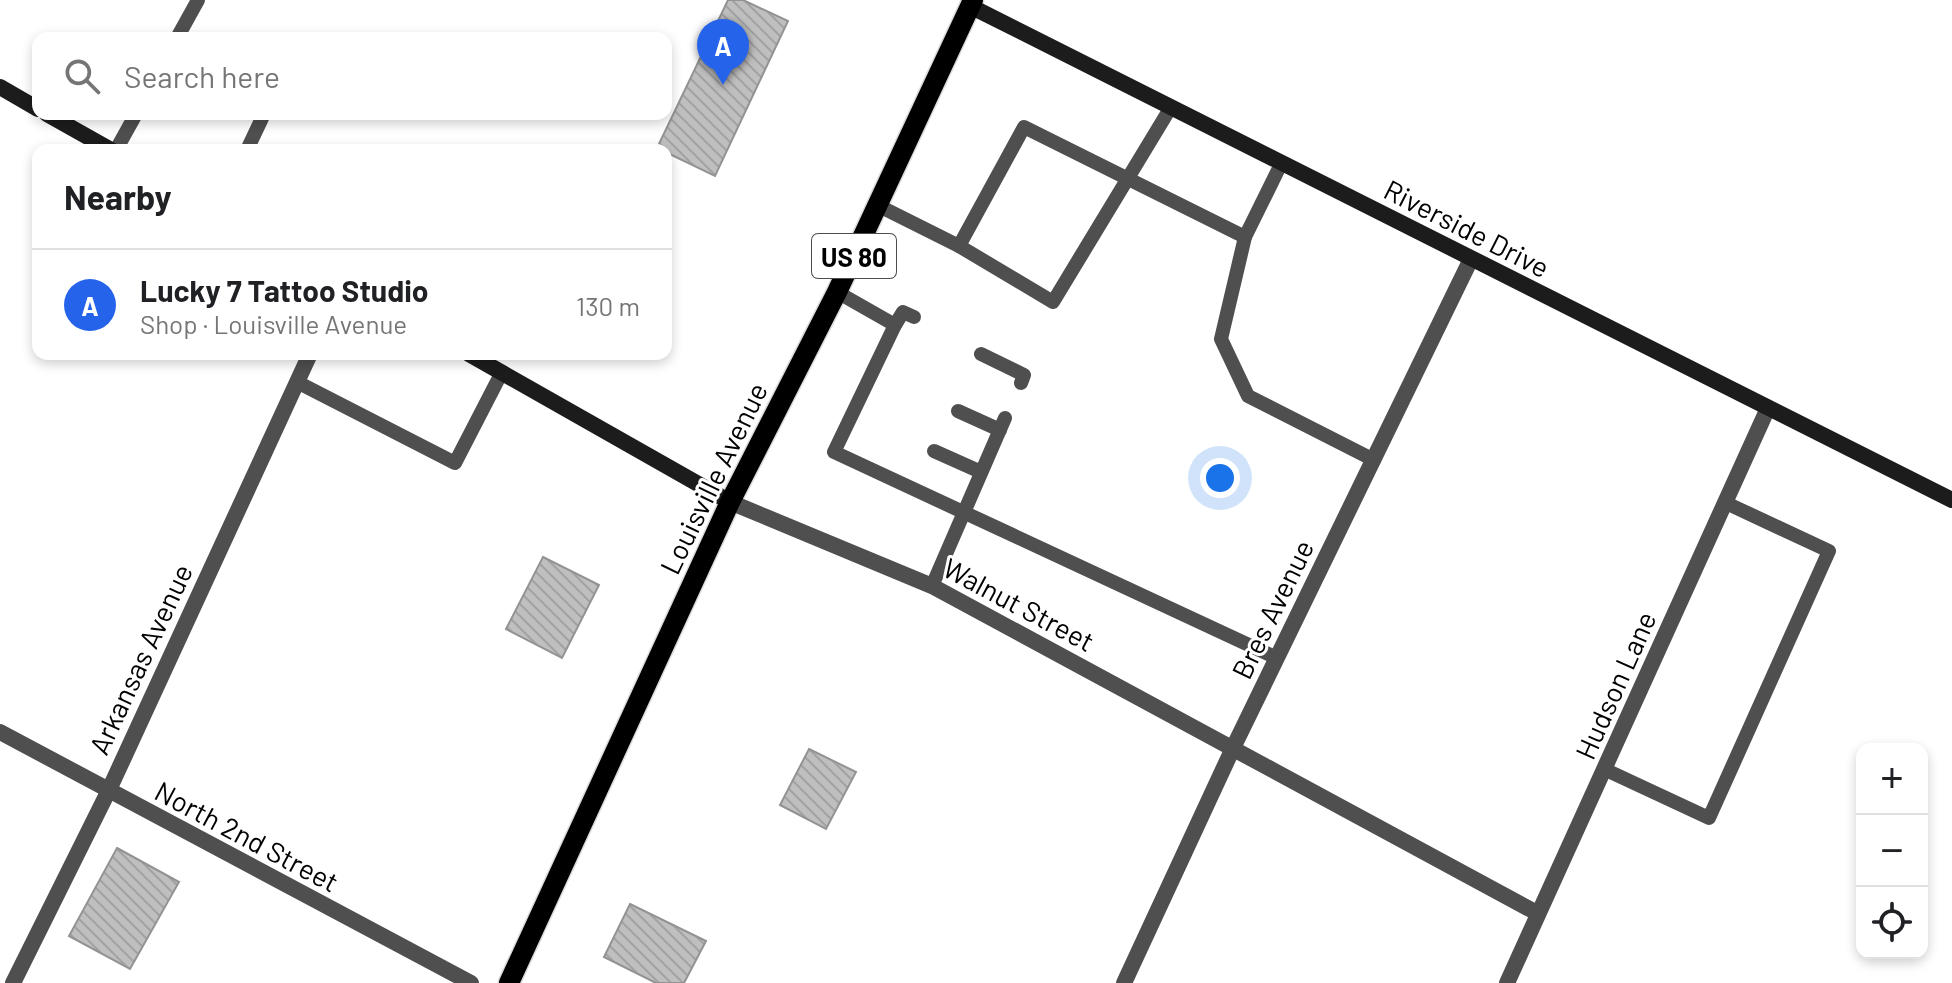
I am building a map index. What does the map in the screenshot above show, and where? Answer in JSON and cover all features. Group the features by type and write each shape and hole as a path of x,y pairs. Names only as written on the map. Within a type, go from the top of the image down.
{"main road":[{"name":"Louisville Avenue","path":"509,983 730,502 837,292 967,2"}],"street":[{"name":"Riverside Drive","path":"967,2 1281,164 1952,500"},
{"path":"0,87 32,106"},
{"path":"58,120 102,144"},
{"name":"Bres Avenue","path":"1124,983 1233,748 1471,259"},
{"name":"Arkansas Avenue","path":"13,983 108,792 307,360"},
{"name":"Walnut Street","path":"480,360 730,502 932,586 1537,913"},
{"name":"Hudson Lane","path":"1507,983 1768,408"},
{"name":"North 2nd Street","path":"0,732 471,983"}],"lane":[{"path":"180,32 198,0"},
{"path":"877,205 959,246 1053,302 1171,107"},
{"path":"117,144 132,120"},
{"path":"250,144 261,120"},
{"path":"959,246 1024,127 1245,237"},
{"path":"1281,164 1245,237 1221,339 1248,396 1374,460"},
{"path":"837,292 895,325"},
{"path":"914,317 903,312 895,325 874,368 860,414 834,452 1277,658"},
{"path":"981,354 1024,375 1021,383"},
{"path":"874,368 888,375"},
{"path":"297,382 455,463 502,372"},
{"path":"932,586 1002,424 958,411"},
{"path":"934,451 981,472"},
{"path":"1606,770 1709,818 1829,551 1726,503"}],"building":[{"path":"728,0 743,0 788,21 715,176 672,155 672,144 659,144"},
{"path":"543,557 599,585 562,658 506,629"},
{"path":"809,749 856,772 826,829 780,805"},
{"path":"117,848 179,882 130,969 69,936"},
{"path":"630,904 706,941 684,983 656,983 604,957"}],"place":[{"name":"Lucky 7 Tattoo Studio","path":"723,85"}]}
